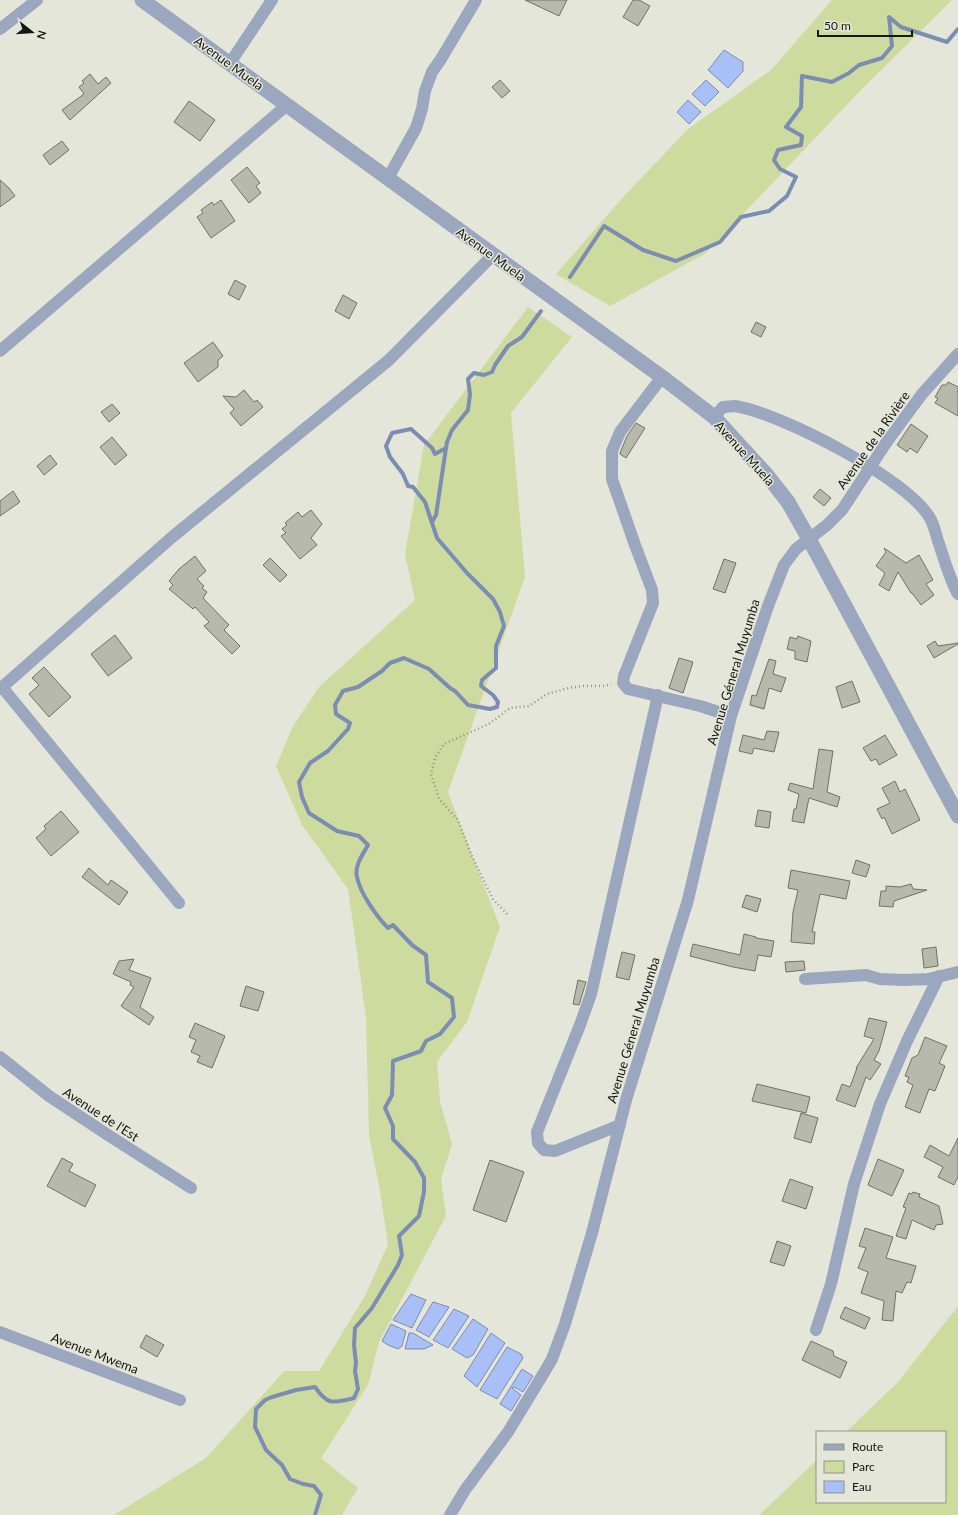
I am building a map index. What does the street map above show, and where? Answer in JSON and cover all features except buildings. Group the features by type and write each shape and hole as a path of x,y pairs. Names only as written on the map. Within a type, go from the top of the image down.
{"street":[{"path":"0,29 37,0"},
{"name":"Avenue Muela","path":"142,0 662,377 714,417 766,474 788,502 958,816"},
{"path":"230,63 272,0"},
{"path":"388,178 416,128 422,109 425,91 432,72 476,0"},
{"path":"0,351 287,105"},
{"path":"179,903 1,688 171,538 388,360 493,255"},
{"name":"Avenue de la Rivière","path":"809,539 826,526 842,510 870,467 922,394 958,354"},
{"path":"662,377 620,432 612,451 612,479 652,590 653,603 624,676 623,683 628,689 658,695 731,716"},
{"path":"714,417 723,407 734,406 765,414 821,439 870,467 904,490 920,504 931,520 942,555 958,594"},
{"name":"Avenue Géneral Muyumba","path":"450,1515 465,1490 508,1432 552,1359 565,1324 592,1233 631,1085 688,900 731,716 768,606 784,565 790,556 809,539"},
{"path":"620,1124 555,1151 544,1150 538,1143 537,1132 591,994 658,695"},
{"path":"805,979 866,975 880,979 928,979 958,972"},
{"path":"816,1330 831,1284 854,1184 880,1104 907,1041 939,976"},
{"name":"Avenue de l'Est","path":"0,1057 49,1096 192,1188"},
{"name":"Avenue Mwema","path":"0,1332 180,1400"}],"path":[{"path":"507,914 494,899 481,876 458,820 439,799 431,774 435,758 444,744 489,724 510,708 529,706 547,694 569,688 604,686 615,683 623,683"}],"green space":[{"path":"832,0 952,0 857,94 706,253 610,306 556,274 625,195 688,129 771,70"},
{"path":"528,307 572,337 511,413 525,577 448,792 500,927 467,1022 437,1062 440,1101 452,1144 441,1179 446,1216 379,1342 368,1385 321,1458 358,1488 342,1515 114,1515 206,1458 284,1371 319,1371 365,1296 388,1244 380,1191 369,1136 366,1017 348,889 302,825 276,766 293,726 319,687 415,600 405,554 424,445"},
{"path":"958,1306 958,1515 759,1515 816,1461 816,1503 946,1503 946,1431 847,1431 898,1382"}],"water":[{"path":"724,50 743,62 743,71 728,88 708,70"},
{"path":"706,80 719,92 705,106 692,94"},
{"path":"688,100 701,112 689,124 677,112"},
{"path":"411,1294 426,1300 412,1328 393,1320"},
{"path":"433,1302 449,1307 429,1337 416,1330"},
{"path":"454,1309 469,1316 448,1348 433,1340"},
{"path":"473,1319 488,1329 473,1355 467,1358 452,1349"},
{"path":"391,1324 406,1331 402,1346 398,1349 382,1341"},
{"path":"409,1333 413,1333 433,1345 424,1349 405,1349"},
{"path":"491,1333 505,1343 477,1387 464,1376"},
{"path":"507,1347 521,1354 523,1358 497,1399 480,1390"},
{"path":"522,1369 533,1376 523,1392 514,1387 512,1388 521,1395 511,1411 500,1404"}],"waterway":[{"path":"570,277 604,226 643,250 676,261 720,242 741,217 769,211 787,196 796,177 780,169 774,160 778,150 801,145 802,136 786,127 801,107 802,76 832,82 849,73 859,65 882,58 892,46 889,17 901,27 947,42 958,29"},
{"path":"315,1515 321,1495 314,1486 290,1479 282,1465 266,1450 255,1427 256,1409 265,1400 272,1397 296,1390 315,1387 324,1397 332,1402 354,1398 358,1389 355,1371 355,1328 372,1308 398,1265 402,1255 399,1236 419,1216 424,1192 424,1178 415,1162 393,1139 393,1126 385,1108 392,1095 393,1061 421,1051 426,1041 440,1034 454,1017 452,998 428,982 426,955 412,945 393,925 388,928 379,918 365,897 356,873 360,860 368,845 359,836 337,831 309,813 302,797 299,782 310,763 328,751 348,729 350,723 336,714 335,705 343,691 358,687 382,671 390,663 404,658 429,669 455,691 468,705 490,709 497,707 498,702 493,695 481,686 482,680 496,668 496,646 504,626 500,612 493,599 467,573 437,538 425,502 413,487 408,486 403,474 390,457 386,446 392,433 411,429 432,448 435,454 446,448 452,430 468,410 470,394 468,379 474,373 484,375 492,372 508,346 522,337 541,311"},
{"path":"432,522 436,515 446,448"}]}
